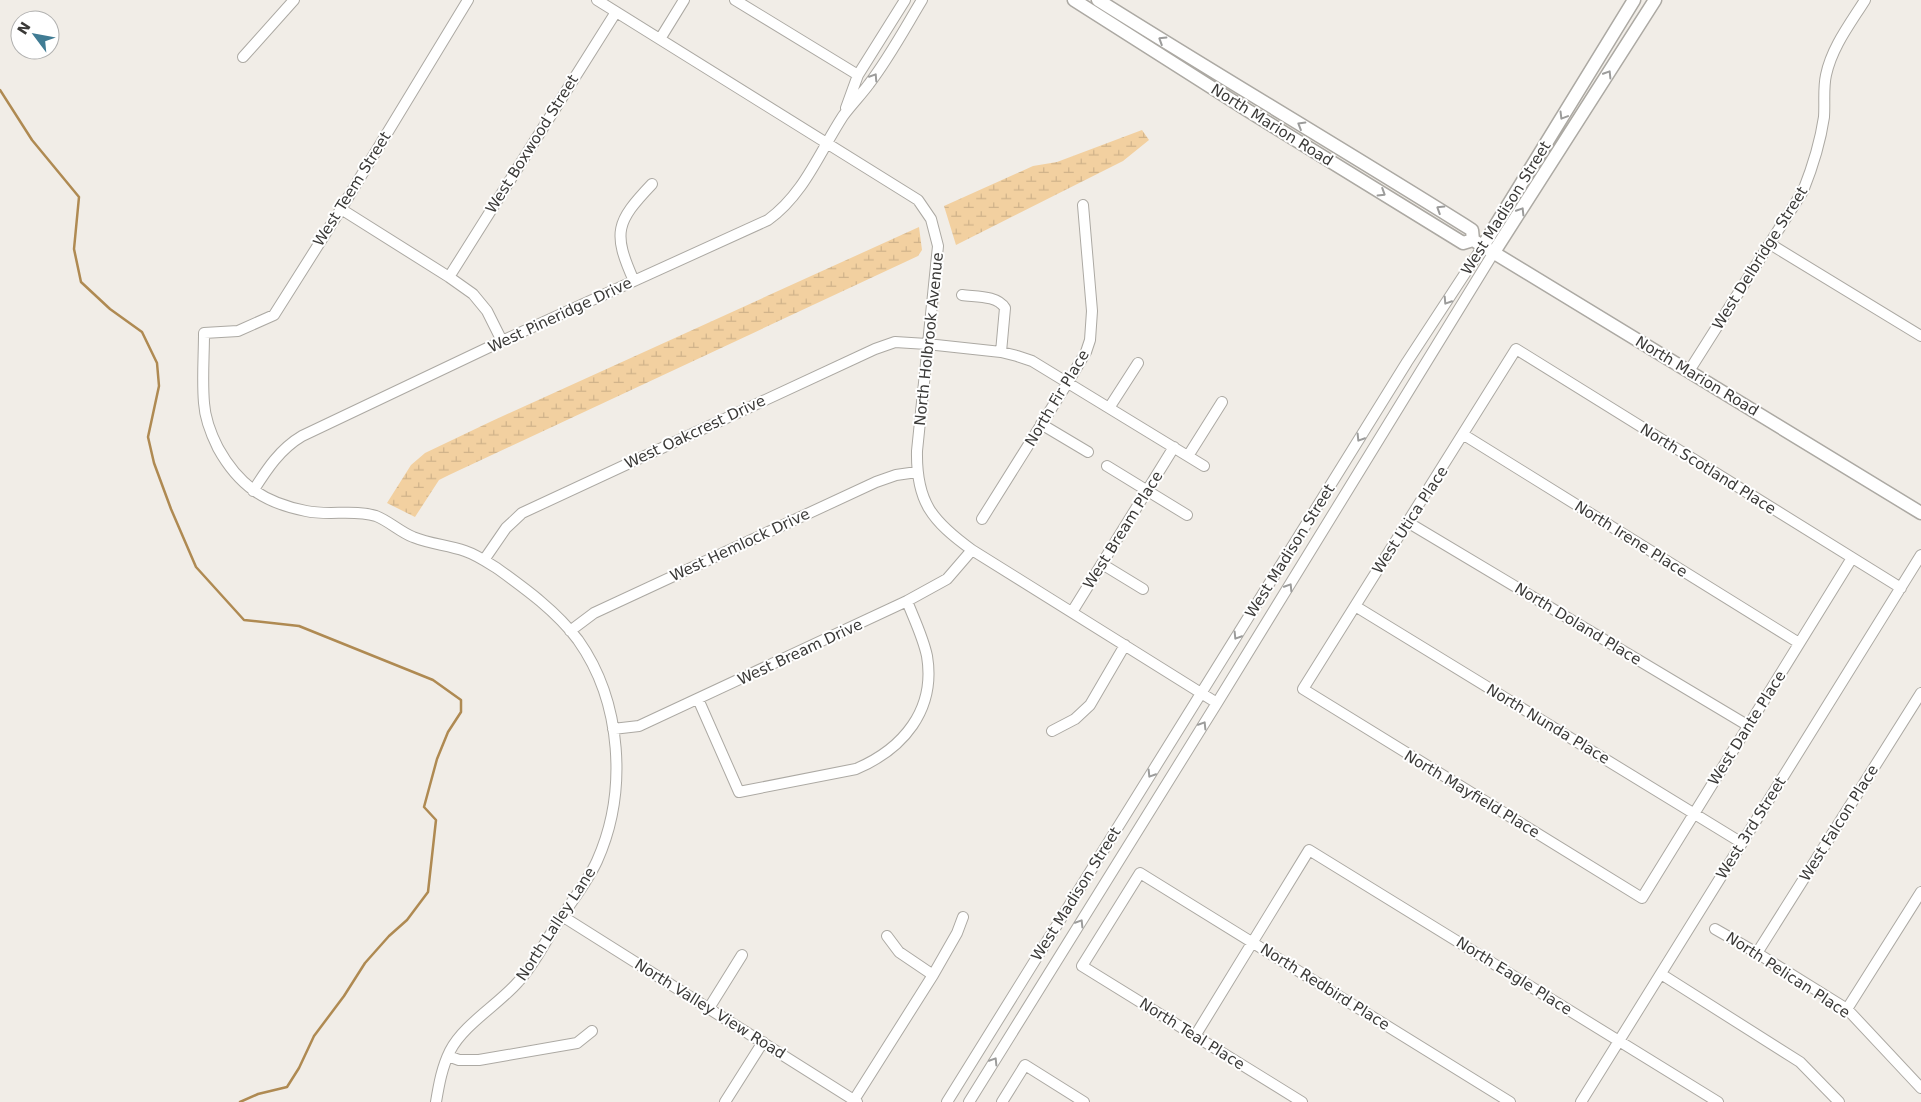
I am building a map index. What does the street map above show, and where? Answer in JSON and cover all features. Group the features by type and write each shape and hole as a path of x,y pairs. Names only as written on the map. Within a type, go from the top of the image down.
{"main road":[{"name":"North Marion Road","path":"1074,0 1256,116 1463,243 1484,246"},
{"name":"North Marion Road","path":"1098,0 1472,230 1484,246 1921,513"},
{"name":"West Madison Street","path":"1484,246 1634,0"},
{"name":"West Madison Street","path":"1484,246 1655,0"}],"street":[{"path":"242,57 294,0"},
{"name":"West Teem Street","path":"204,333 238,331 274,315 468,0"},
{"name":"North Holbrook Avenue","path":"597,0 912,196 931,219 938,246 927,344 917,472 924,500 934,516 950,534 972,550 1217,703"},
{"path":"660,39 684,0"},
{"path":"735,0 858,75"},
{"name":"West Pineridge Drive","path":"844,115 858,75 905,0"},
{"name":"West Pineridge Drive","path":"253,491 274,460 291,443 502,341 768,220 786,206 801,188 844,115 870,83 922,0"},
{"name":"West Delbridge Street","path":"1690,371 1803,191 1816,158 1824,116 1825,76 1836,47 1865,0"},
{"name":"West Boxwood Street","path":"449,277 616,12"},
{"path":"634,280 622,254 621,231 630,207 652,184"},
{"name":"North Fir Place","path":"982,519 1086,352 1092,329 1092,311 1083,205"},
{"path":"341,209 449,277 479,299 502,341"},
{"path":"1770,244 1921,336"},
{"name":"West Madison Street","path":"946,1102 1402,371 1484,246"},
{"name":"West Madison Street","path":"969,1102 1217,703 1484,246"},
{"path":"962,295 996,300 1004,305 1001,352"},
{"name":"North Lalley Lane","path":"204,333 204,404 209,429 231,469 253,491 274,502 305,511 377,517 414,538 467,551 484,560 553,611 578,640 597,674 607,698 613,729 616,769 611,823 596,863 524,975 456,1042 442,1072 436,1102"},
{"name":"West Oakcrest Drive","path":"484,560 514,518 528,510 875,349 895,342 1001,352 1032,361 1204,466"},
{"name":"West Utica Place","path":"1303,689 1409,523 1516,349"},
{"name":"North Scotland Place","path":"1516,349 1901,588"},
{"path":"1110,408 1138,364"},
{"path":"1188,456 1222,402"},
{"path":"1041,424 1088,452"},
{"name":"North Irene Place","path":"1464,435 1799,643"},
{"name":"West Bream Place","path":"1072,612 1174,447"},
{"path":"1107,466 1187,514"},
{"name":"West Hemlock Drive","path":"570,631 594,613 876,482 896,475 917,472"},
{"name":"North Doland Place","path":"1409,523 1748,725"},
{"name":"West Bream Drive","path":"613,729 639,726 907,601 947,579 972,550"},
{"name":"West 3rd Street","path":"1581,1102 1921,555"},
{"name":"West Dante Place","path":"1642,898 1852,558"},
{"path":"1102,564 1143,589"},
{"path":"698,699 739,792 856,769 898,744 917,716 925,694 928,681 926,654 907,601"},
{"name":"North Nunda Place","path":"1355,606 1742,843"},
{"path":"1052,731 1075,719 1090,705 1125,645"},
{"name":"North Mayfield Place","path":"1303,689 1642,898"},
{"name":"West Falcon Place","path":"1757,953 1921,693"},
{"name":"North Eagle Place","path":"1252,941 1308,850 1718,1102"},
{"name":"North Redbird Place","path":"1082,966 1140,873 1510,1102"},
{"path":"1846,1009 1921,892"},
{"name":"North Valley View Road","path":"562,916 856,1101"},
{"path":"856,1101 933,975 957,932 963,917"},
{"name":"North Pelican Place","path":"1715,929 1846,1009 1917,1077 1921,1088"},
{"path":"887,936 899,952 933,975"},
{"path":"1195,1036 1252,941"},
{"path":"709,1008 742,955"},
{"name":"North Teal Place","path":"1082,966 1302,1102"},
{"path":"1660,974 1800,1062 1839,1102"},
{"path":"448,1056 459,1060 479,1060 577,1043 592,1031"},
{"path":"725,1102 763,1042"},
{"path":"1002,1102 1025,1065 1084,1102"}],"green space":[{"path":"1142,130 1149,140 1123,161 956,245 944,206 1033,166 1057,162"},
{"path":"919,227 922,250 918,256 439,480 415,517 387,503 411,465 425,453"}],"waterway":[{"path":"0,90 32,140 79,197 74,249 81,282 110,309 142,332 157,363 159,386 148,437 154,463 196,567 244,620 299,626 433,680 461,700 461,712 448,732 437,759 424,807 436,820 428,892 407,920 389,936 365,963 344,996 314,1036 299,1068 287,1087 258,1094 240,1102"}]}
